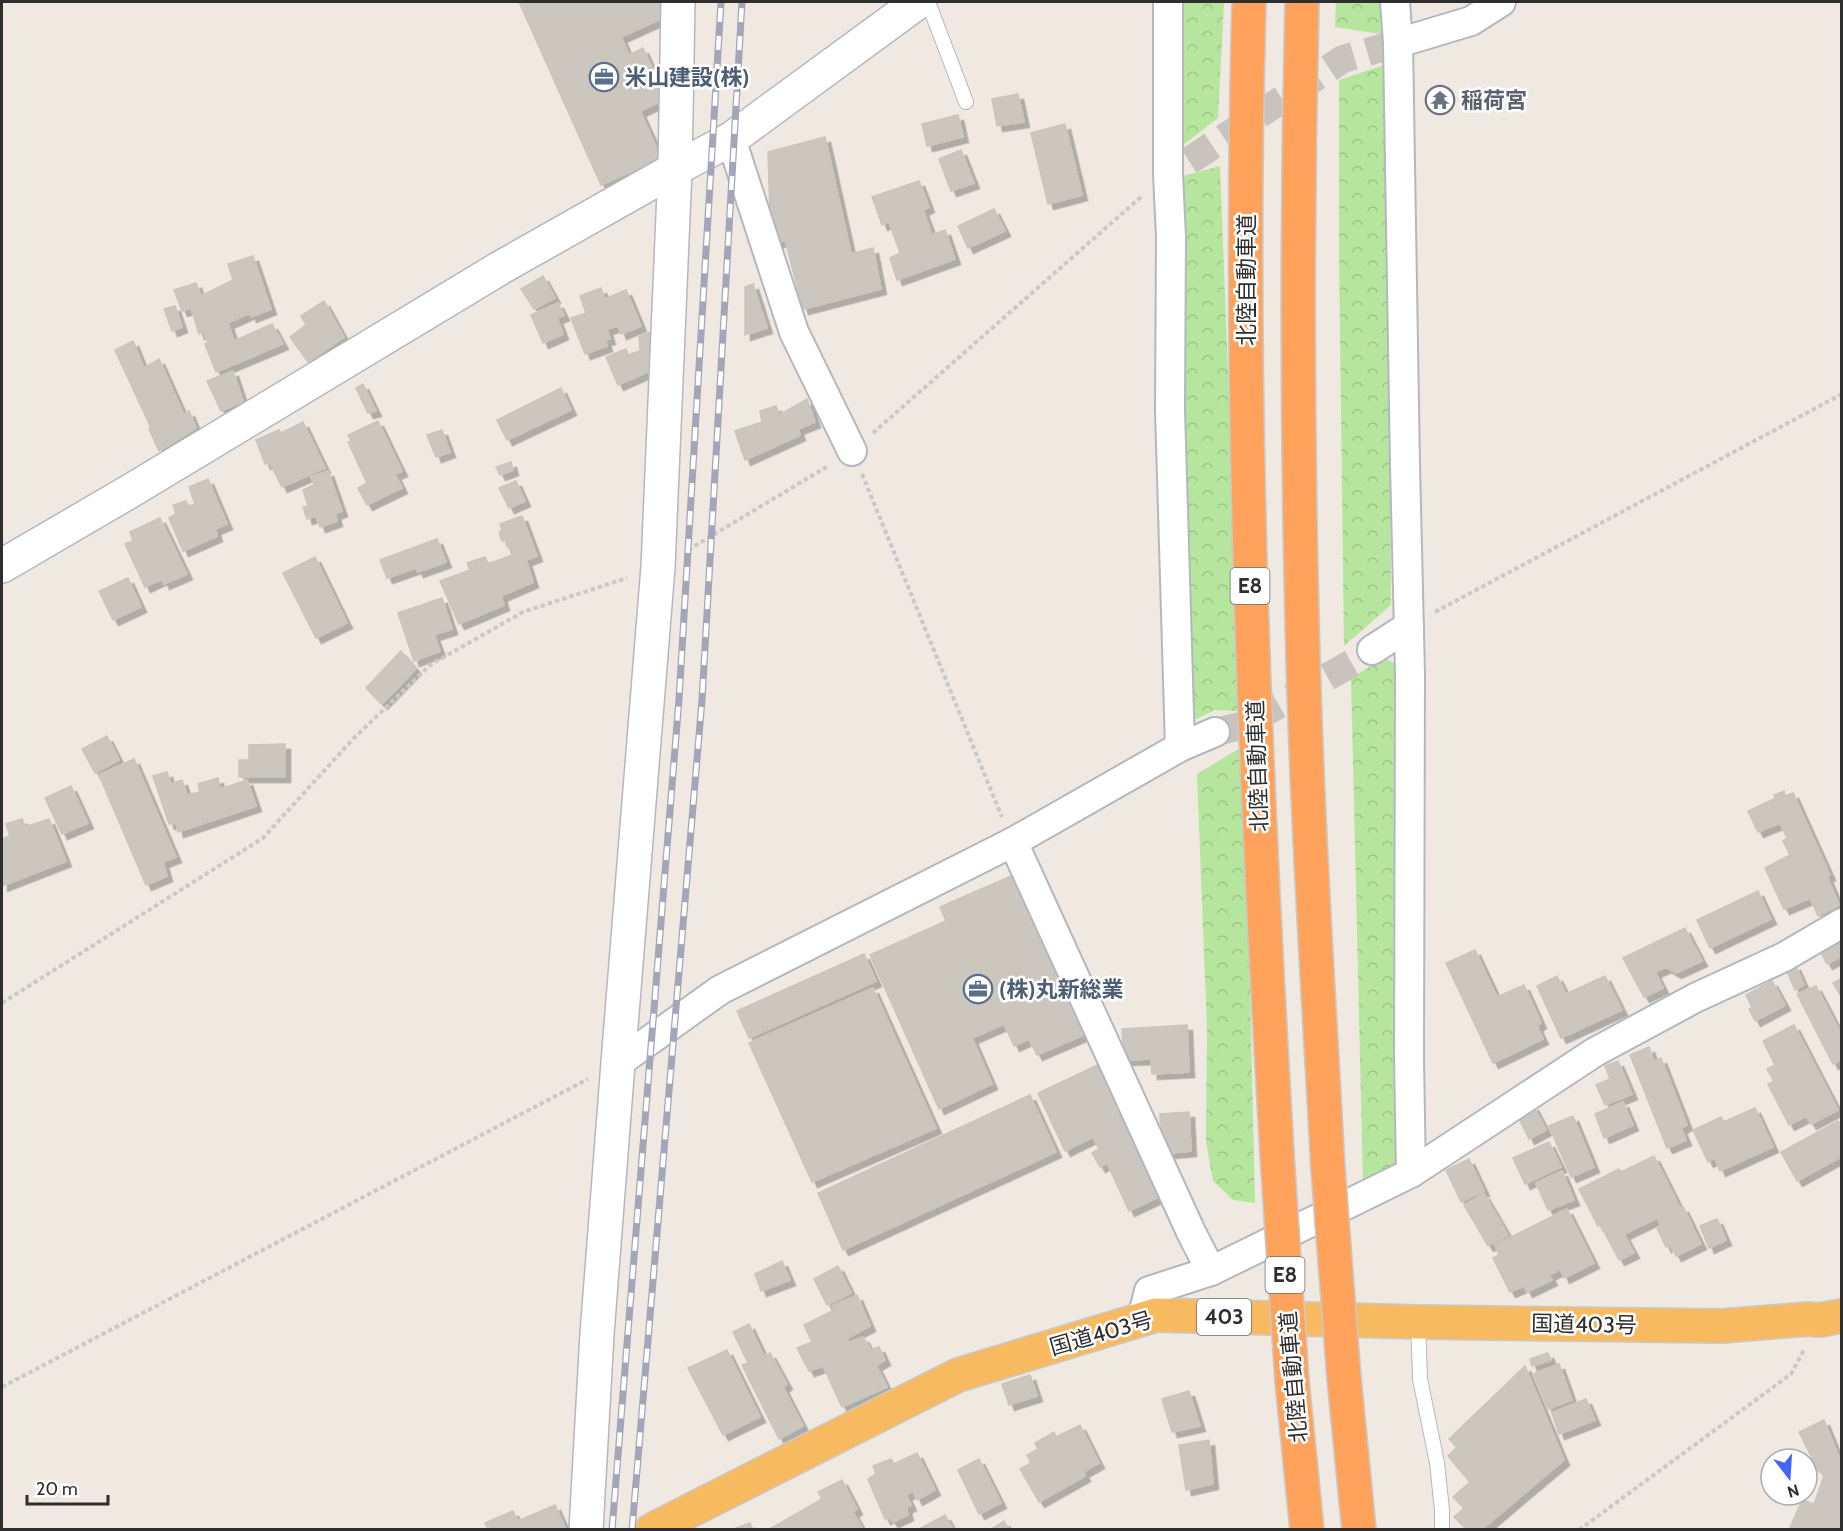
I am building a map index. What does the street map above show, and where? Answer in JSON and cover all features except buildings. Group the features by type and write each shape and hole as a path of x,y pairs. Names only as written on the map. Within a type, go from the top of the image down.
{"highway":[{"name":"北陸自動車道","path":"1249,2 1245,351 1251,613 1263,910 1278,1170 1292,1381 1307,1530"},
{"name":"E8","path":"1302,2 1298,340 1302,620 1328,1169 1344,1378 1359,1530"},
{"name":"国道403号","path":"652,1530 958,1375 1156,1315 1418,1322 1722,1326 1831,1318"}],"street":[{"path":"586,1530 597,1334 658,567 675,169 678,2"},
{"path":"2,566 500,268 731,139 918,2"},
{"path":"1168,2 1178,168 1171,237 1170,410 1180,747"},
{"path":"1395,2 1398,43 1410,674 1411,1173"},
{"path":"1398,43 1471,21 1501,2"},
{"path":"731,139 794,332 852,451"},
{"path":"1372,650 1409,626"},
{"path":"618,1063 720,990 1013,842 1180,747 1215,732"},
{"path":"1013,842 1191,1232 1211,1271"},
{"path":"1142,1319 1149,1290 1211,1271 1411,1173 1595,1052 1695,998 1784,957 1842,923"}],"lane":[{"path":"928,2 966,102"},
{"path":"1418,1322 1420,1379 1437,1463 1442,1530"}],"path":[{"path":"2,1003 263,838 353,739 430,665 523,612 658,567 852,451 1178,168"},
{"path":"1409,626 1842,394"},
{"path":"852,451 1013,842"},
{"path":"2,1387 618,1063"},
{"path":"1579,1530 1791,1374 1831,1318"}],"green space":[{"path":"1182,2 1224,2 1218,118 1182,146"},
{"path":"1336,2 1380,2 1381,34 1335,27"},
{"path":"1387,64 1391,605 1344,646 1339,80"},
{"path":"1220,166 1233,500 1238,711 1215,710 1192,721 1181,409 1183,176"},
{"path":"1384,658 1398,665 1395,1166 1363,1182 1351,678"},
{"path":"1242,747 1245,764 1255,1203 1233,1200 1213,1181 1206,1142 1207,1028 1197,774"}],"tunnel":[{"path":"1189,161 1343,59 1398,43"},
{"path":"1215,732 1241,726 1372,650"}],"railway":[{"path":"612,1530 679,699 721,2"},
{"path":"632,1530 702,700 742,2"}],"place":[{"name":"米山建設(株)","path":"604,77"},
{"name":"稲荷宮","path":"1440,100"},
{"name":"(株)丸新総業","path":"978,989"}]}
